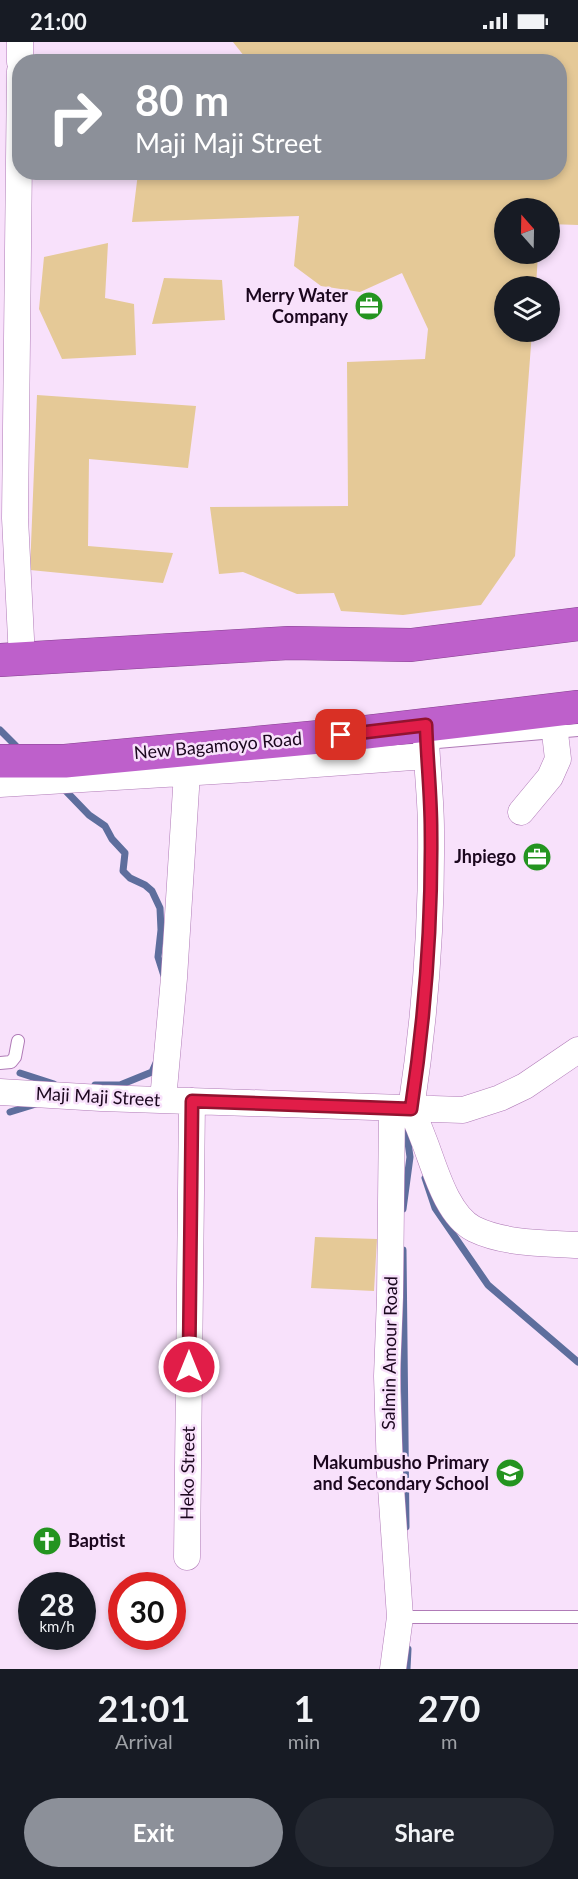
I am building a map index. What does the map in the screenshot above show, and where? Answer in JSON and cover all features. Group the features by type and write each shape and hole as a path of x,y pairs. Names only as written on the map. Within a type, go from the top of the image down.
{"highway":[{"path":"11,659 289,643 411,645 578,624"},
{"name":"New Bagamoyo Road","path":"0,761 65,761 426,741 578,707"}],"street":[{"path":"11,659 7,517 17,180"},
{"path":"521,812 550,777 566,731"},
{"path":"0,784 187,772 426,741"},
{"name":"Salmin Amour Road","path":"393,1669 400,1617 390,1473 387,1376 390,1285 402,1109 420,1048 431,892 431,828 426,741"},
{"path":"163,1100 174,978 187,772"},
{"name":"Maji Maji Street","path":"0,1092 463,1110 500,1098 525,1086 578,1050"},
{"name":"Heko Street","path":"187,1557 192,1101"},
{"path":"402,1109 453,1209 472,1228 494,1236 516,1240 578,1245"}],"lane":[{"path":"426,741 566,731"},
{"path":"0,1063 11,1062 15,1057 18,1041"},
{"path":"400,1617 578,1617"}],"shaded area":[{"path":"233,42 578,42 578,225 560,224 560,198 494,198 494,264 537,264 537,276 494,276 494,342 531,342 515,556 481,605 403,615 341,611 334,593 297,594 243,572 219,574 210,507 348,506 347,362 425,359 428,329 402,273 360,292 321,286 294,266 299,216 132,222 137,180 567,180 567,54 242,54"},
{"path":"108,243 105,298 134,304 136,355 62,359 39,309 44,257"},
{"path":"164,278 222,280 225,320 152,324"},
{"path":"37,395 196,406 188,468 89,459 88,546 173,553 163,583 30,570"},
{"path":"315,1237 377,1239 374,1291 311,1288"}],"waterway":[{"path":"0,730 16,746 13,749"},
{"path":"62,787 89,815 105,826 112,839 125,853 123,871 152,891 160,908 161,930 158,957 164,976"},
{"path":"95,1085 120,1085 152,1072 156,1063"},
{"path":"20,1073 54,1084"},
{"path":"10,1112 36,1104"},
{"path":"403,1209 410,1157 406,1128"},
{"path":"425,1178 435,1208 488,1285 578,1362"},
{"path":"403,1250 406,1527"},
{"path":"407,1669 408,1649"}],"place":[{"name":"Merry Water Company","path":"369,306"},
{"name":"Jhpiego","path":"537,857"},
{"name":"Makumbusho Primary and Secondary School","path":"510,1473"},
{"name":"Baptist","path":"47,1541"}],"route":[{"path":"189,1367 192,1101 411,1109 419,1060 431,892 431,828 426,725 341,735"}]}
